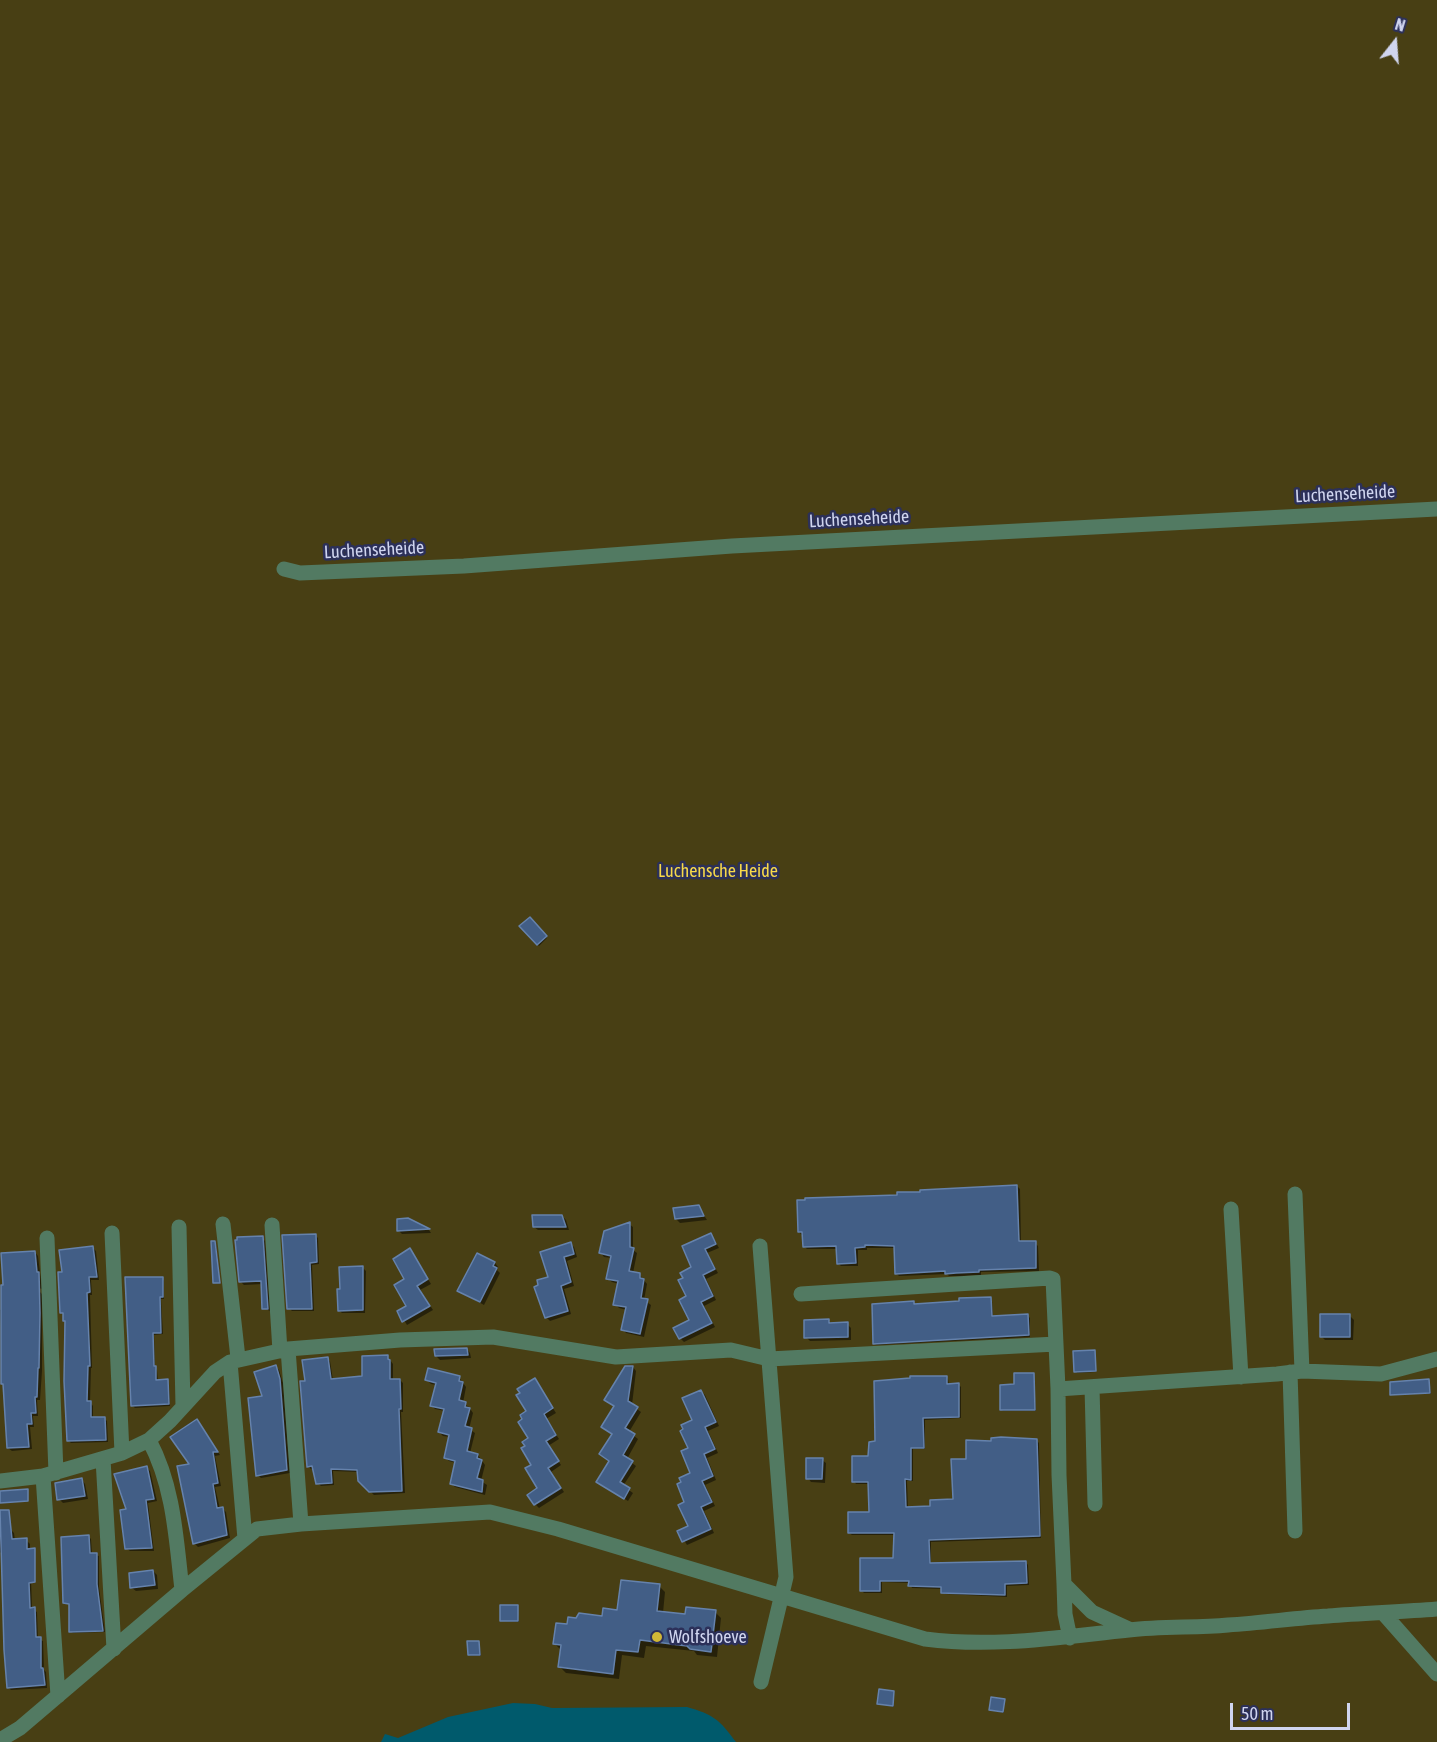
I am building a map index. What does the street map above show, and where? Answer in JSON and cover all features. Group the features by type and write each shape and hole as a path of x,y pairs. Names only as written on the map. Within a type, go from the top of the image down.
{"street":[{"name":"Luchenseheide","path":"284,569 300,573 464,566 732,546 1437,509"},
{"path":"1295,1194 1295,1531"},
{"path":"1231,1209 1241,1377"},
{"path":"223,1224 245,1539"},
{"path":"272,1226 301,1524"},
{"path":"179,1227 183,1406"},
{"path":"112,1233 122,1453"},
{"path":"47,1238 49,1475 58,1696"},
{"path":"760,1246 786,1577 761,1682"},
{"path":"801,1294 1050,1278 1053,1280 1059,1475 1065,1560 1065,1614 1070,1638"},
{"path":"0,1481 49,1475 122,1453 149,1440 170,1421 215,1372 234,1360 284,1350 400,1340 493,1336 616,1357 731,1350 769,1359 1056,1344"},
{"path":"1058,1389 1296,1372 1381,1374 1437,1359"},
{"path":"1092,1387 1095,1504"},
{"path":"149,1440 167,1481 174,1511 182,1590"},
{"path":"103,1459 114,1649"},
{"path":"0,1740 20,1728 257,1529 301,1524 490,1512 558,1529 925,1639 982,1643 1070,1638 1130,1630 1437,1609"},
{"path":"1064,1584 1092,1612 1130,1630"},
{"path":"1384,1614 1437,1674"}],"green space":[{"name":"Luchensche Heide","path":"0,0 1437,0 1437,1742 0,1742"}],"water":[{"path":"513,1703 535,1704 552,1708 687,1707 715,1719 736,1742 381,1742 385,1734 398,1738 448,1717"}],"building":[{"path":"530,917 547,936 537,945 519,926"},
{"path":"1017,1185 1019,1241 1036,1241 1036,1268 945,1274 945,1271 895,1274 894,1246 865,1245 865,1247 855,1248 856,1263 837,1264 836,1246 803,1247 802,1232 798,1232 797,1200 805,1200 805,1198 897,1195 897,1192 920,1192 920,1190"},
{"path":"699,1205 704,1216 675,1219 673,1208"},
{"path":"532,1215 562,1215 566,1227 533,1227"},
{"path":"408,1218 430,1229 397,1231 397,1219"},
{"path":"630,1222 630,1247 634,1248 629,1271 640,1273 640,1278 644,1279 641,1298 648,1299 640,1334 621,1330 626,1307 613,1305 618,1281 606,1279 611,1256 599,1253 604,1231"},
{"path":"711,1233 716,1244 705,1249 715,1269 703,1275 713,1296 701,1302 712,1323 679,1339 673,1328 689,1320 679,1300 686,1296 678,1280 683,1278 680,1273 691,1267 682,1246"},
{"path":"316,1234 317,1262 310,1263 312,1309 287,1309 282,1235"},
{"path":"263,1236 268,1309 262,1309 261,1281 239,1282 235,1240 237,1237"},
{"path":"211,1241 215,1241 220,1283 213,1283"},
{"path":"571,1242 574,1254 564,1257 571,1282 561,1286 568,1311 545,1318 534,1287 538,1285 537,1280 548,1277 540,1252"},
{"path":"93,1246 97,1277 89,1277 90,1292 87,1293 90,1366 88,1366 87,1401 91,1401 91,1417 105,1417 106,1440 67,1441 64,1381 65,1321 63,1321 63,1313 60,1313 58,1272 62,1272 59,1250"},
{"path":"410,1248 428,1279 417,1286 430,1306 402,1322 397,1311 406,1306 394,1285 404,1279 393,1259"},
{"path":"35,1251 37,1272 39,1272 40,1313 36,1413 31,1413 32,1424 27,1424 29,1447 7,1448 3,1384 1,1384 1,1285 3,1285 1,1253"},
{"path":"477,1253 495,1262 493,1266 497,1268 480,1302 457,1291"},
{"path":"363,1266 363,1310 338,1311 339,1267"},
{"path":"125,1277 163,1277 163,1297 160,1297 161,1333 153,1333 154,1366 156,1366 156,1380 168,1379 169,1404 131,1406"},
{"path":"991,1297 992,1316 1028,1314 1029,1335 873,1344 872,1304 914,1301 914,1304 959,1301 959,1298"},
{"path":"1320,1314 1350,1314 1350,1337 1320,1337"},
{"path":"829,1319 829,1323 848,1322 848,1337 804,1338 804,1320"},
{"path":"467,1348 468,1355 435,1356 434,1349"},
{"path":"1095,1350 1096,1371 1074,1372 1073,1351"},
{"path":"388,1355 390,1379 400,1379 402,1491 369,1492 358,1481 357,1470 331,1469 332,1483 316,1484 312,1466 307,1467 300,1381 305,1381 302,1360 328,1357 331,1379 362,1376 362,1356"},
{"path":"276,1365 280,1379 287,1470 256,1476 248,1398 262,1396 254,1372"},
{"path":"625,1366 633,1366 628,1401 638,1407 625,1428 635,1434 623,1455 633,1461 620,1482 630,1488 624,1499 596,1482 609,1461 599,1454 612,1434 601,1427 614,1406 604,1400"},
{"path":"428,1368 460,1376 459,1381 463,1382 459,1400 466,1402 465,1407 470,1408 465,1426 472,1428 467,1451 478,1454 477,1458 482,1460 477,1478 483,1480 482,1492 450,1484 455,1461 444,1458 449,1435 438,1432 444,1409 430,1406 436,1383 425,1380"},
{"path":"1014,1373 1034,1373 1035,1410 1000,1410 1000,1385 1014,1384"},
{"path":"910,1376 947,1376 947,1384 959,1383 959,1417 923,1418 924,1448 911,1448 911,1480 905,1479 906,1507 930,1506 930,1500 953,1499 951,1459 966,1459 966,1440 991,1441 991,1438 1001,1437 1037,1439 1040,1536 929,1540 930,1563 1026,1561 1027,1583 1005,1584 1005,1595 941,1593 941,1587 908,1586 909,1581 880,1581 880,1591 860,1591 860,1558 893,1558 894,1533 848,1533 848,1512 869,1512 868,1482 852,1482 852,1456 868,1456 869,1442 875,1441 874,1381 910,1378"},
{"path":"535,1378 553,1408 544,1414 556,1435 546,1441 559,1461 548,1468 561,1488 534,1505 527,1495 537,1488 525,1468 531,1465 521,1448 525,1446 522,1442 528,1438 518,1422 522,1419 520,1415 526,1411 516,1395 520,1393 517,1389"},
{"path":"1429,1379 1430,1393 1390,1395 1390,1382"},
{"path":"701,1390 716,1422 705,1427 715,1449 704,1454 713,1476 702,1481 712,1502 701,1507 711,1529 682,1542 677,1531 688,1526 678,1505 684,1502 677,1484 681,1482 679,1478 690,1473 681,1451 688,1448 680,1431 683,1429 681,1425 692,1420 682,1398"},
{"path":"197,1419 218,1452 213,1452 218,1483 213,1484 217,1508 223,1507 227,1535 193,1544 177,1466 189,1464 170,1437"},
{"path":"806,1458 823,1458 822,1479 806,1479"},
{"path":"147,1466 154,1499 146,1500 152,1548 125,1549 120,1510 126,1509 114,1474"},
{"path":"82,1478 85,1496 57,1500 55,1483"},
{"path":"28,1489 28,1501 0,1503 0,1491"},
{"path":"0,1510 9,1510 12,1539 27,1538 27,1549 35,1548 35,1582 29,1583 30,1608 35,1607 36,1637 41,1637 41,1668 43,1668 45,1685 7,1688"},
{"path":"89,1535 90,1553 97,1553 97,1584 103,1631 69,1632 69,1604 63,1603 61,1537"},
{"path":"153,1570 155,1585 130,1588 129,1573"},
{"path":"621,1580 660,1584 657,1611 685,1614 686,1607 716,1610 711,1652 690,1649 687,1646 640,1640 638,1652 616,1650 613,1674 558,1667 561,1645 553,1644 556,1623 567,1624 568,1617 576,1618 579,1613 602,1616 603,1608 617,1610"},
{"path":"500,1605 518,1605 518,1621 500,1621"},
{"path":"467,1641 479,1641 480,1655 468,1655"},
{"path":"879,1689 894,1691 893,1706 877,1704"},
{"path":"991,1697 1005,1699 1003,1712 989,1710"}],"place":[{"name":"Wolfshoeve","path":"657,1637"}]}
